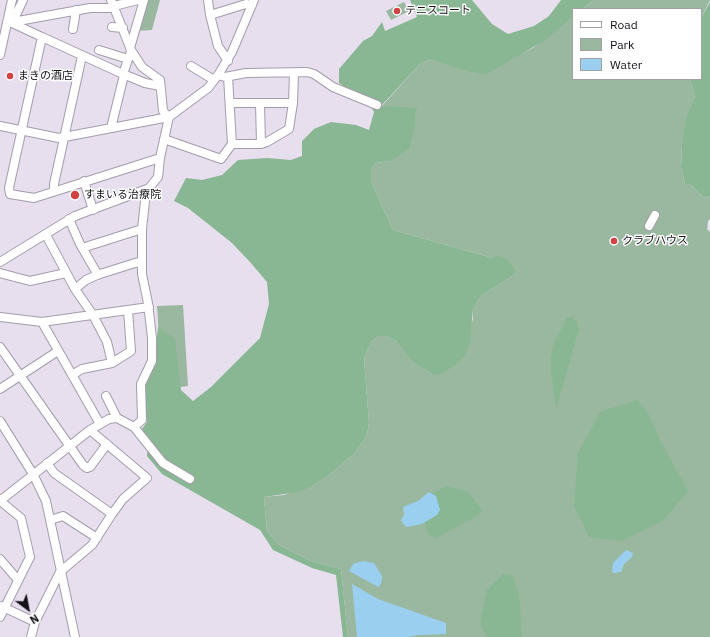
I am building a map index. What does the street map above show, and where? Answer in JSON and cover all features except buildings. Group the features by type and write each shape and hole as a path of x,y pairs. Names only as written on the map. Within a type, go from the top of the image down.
{"street":[{"path":"0,55 9,23 10,0"},
{"path":"9,23 23,0"},
{"path":"9,23 138,0"},
{"path":"111,128 144,0"},
{"path":"208,0 210,15 218,46 228,60"},
{"path":"210,15 253,2"},
{"path":"0,126 64,138 169,117 208,88 216,78 228,60 253,2"},
{"path":"113,5 131,49 142,67 160,80 163,111 169,117"},
{"path":"73,29 76,10"},
{"path":"9,23 145,83 160,86"},
{"path":"112,27 123,28"},
{"path":"42,37 9,188 10,194 34,198 160,158"},
{"path":"98,50 128,59"},
{"path":"54,191 54,184 82,56"},
{"path":"191,66 216,78 246,73 307,72 314,74 333,87 377,105"},
{"path":"232,144 261,144 278,136 289,128 293,104 294,73"},
{"path":"164,139 221,159 232,144 228,77"},
{"path":"230,103 293,104"},
{"path":"260,104 261,144"},
{"path":"0,262 46,235 69,219 152,186 158,177 160,158 169,117"},
{"path":"84,181 93,210"},
{"path":"134,427 142,420 141,384 152,361 152,338 149,307 142,274 142,229 147,189"},
{"path":"649,226 655,215"},
{"path":"69,219 82,248 98,275"},
{"path":"82,248 142,229"},
{"path":"46,235 75,289 93,316 107,342 112,363"},
{"path":"75,289 86,280 98,275 135,262 142,262"},
{"path":"0,273 30,281 66,273"},
{"path":"0,317 42,322 149,307"},
{"path":"72,375 82,369 112,363 131,351 128,310"},
{"path":"42,322 100,424"},
{"path":"0,347 69,447 87,468 93,464 107,444"},
{"path":"0,389 58,351"},
{"path":"106,396 117,418"},
{"path":"0,617 2,607 30,557 21,518 4,504 1,499 90,430 109,419 117,418 134,427 163,463 190,479"},
{"path":"0,421 33,474 46,502 75,637"},
{"path":"31,637 35,627 35,622 60,572 64,567 82,554 97,538 112,514 124,499 147,478 90,430"},
{"path":"47,463 54,473 112,514"},
{"path":"50,520 63,516 97,538"},
{"path":"0,559 18,580"},
{"path":"2,607 35,622"}],"green space":[{"path":"145,0 160,0 152,30 136,31"},
{"path":"410,0 472,0 492,24 508,34 534,26 549,16 561,0 593,0 583,8 572,8 572,18 544,41 486,74 478,74 432,60 425,61 420,64 381,106 418,108 415,113 415,124 409,149 391,161 376,163 371,169 371,182 393,230 493,258 498,256 507,259 517,273 482,295 473,309 470,341 466,354 458,364 439,375 432,374 413,362 396,341 386,336 379,336 372,341 364,358 369,423 367,435 355,453 328,476 312,486 298,492 264,497 267,531 279,545 311,561 341,569 348,637 343,637 336,575 312,568 273,550 260,530 162,474 147,456 148,440 142,429 147,422 143,386 154,365 158,327 175,339 181,390 193,401 211,387 260,338 269,304 267,282 250,262 232,243 188,208 174,201 186,178 202,180 222,175 238,160 267,158 291,160 302,156 302,141 314,129 331,122 356,125 369,130 374,112 368,102 339,83 339,69 363,41 372,36 382,22 385,31 417,17"},
{"path":"593,0 710,0 702,16 702,8 583,8"},
{"name":"テニスコート","path":"404,2 409,11 391,20 386,11"},
{"path":"710,2 710,196 704,198 690,184 685,184 681,167 682,144 686,119 695,96 690,80 702,80 702,16"},
{"path":"572,18 572,80 690,80 695,95 682,144 681,167 685,184 690,184 704,198 710,196 710,219 708,221 707,229 710,232 710,637 348,637 341,569 311,561 279,545 267,531 264,497 284,495 312,486 328,476 355,453 367,435 369,423 364,358 372,341 379,336 386,336 396,341 413,361 422,368 432,374 439,374 458,364 473,319 473,308 482,295 517,273 493,258 393,230 371,182 371,169 376,163 391,161 415,124 415,113 381,107 420,64 425,61 432,60 478,74 533,48"},
{"path":"183,305 188,386 173,388 159,336 157,306"},
{"path":"572,317 577,322 579,329 556,409 550,362 553,345 567,318"},
{"path":"638,400 649,415 659,438 688,491 663,521 621,541 589,537 574,506 578,452 601,411"},
{"path":"445,486 468,491 482,510 477,516 436,538 428,535 423,515 430,495"},
{"path":"503,574 512,575 519,593 522,637 486,637 480,623 487,590"}],"water":[{"path":"429,492 436,496 440,510 437,515 422,524 407,527 404,525 401,520 404,515 403,507 418,501"},
{"path":"626,550 633,553 632,557 624,564 621,572 613,573 613,563"},
{"path":"363,561 374,563 382,576 381,584 378,587 349,571 353,564"},
{"path":"352,584 378,599 446,623 446,634 418,635 408,637 357,637"}],"place":[{"name":"テニスコート","path":"397,11"},
{"name":"まきの酒店","path":"10,76"},
{"name":"すまいる治療院","path":"75,195"},
{"name":"クラブハウス","path":"614,241"}]}
